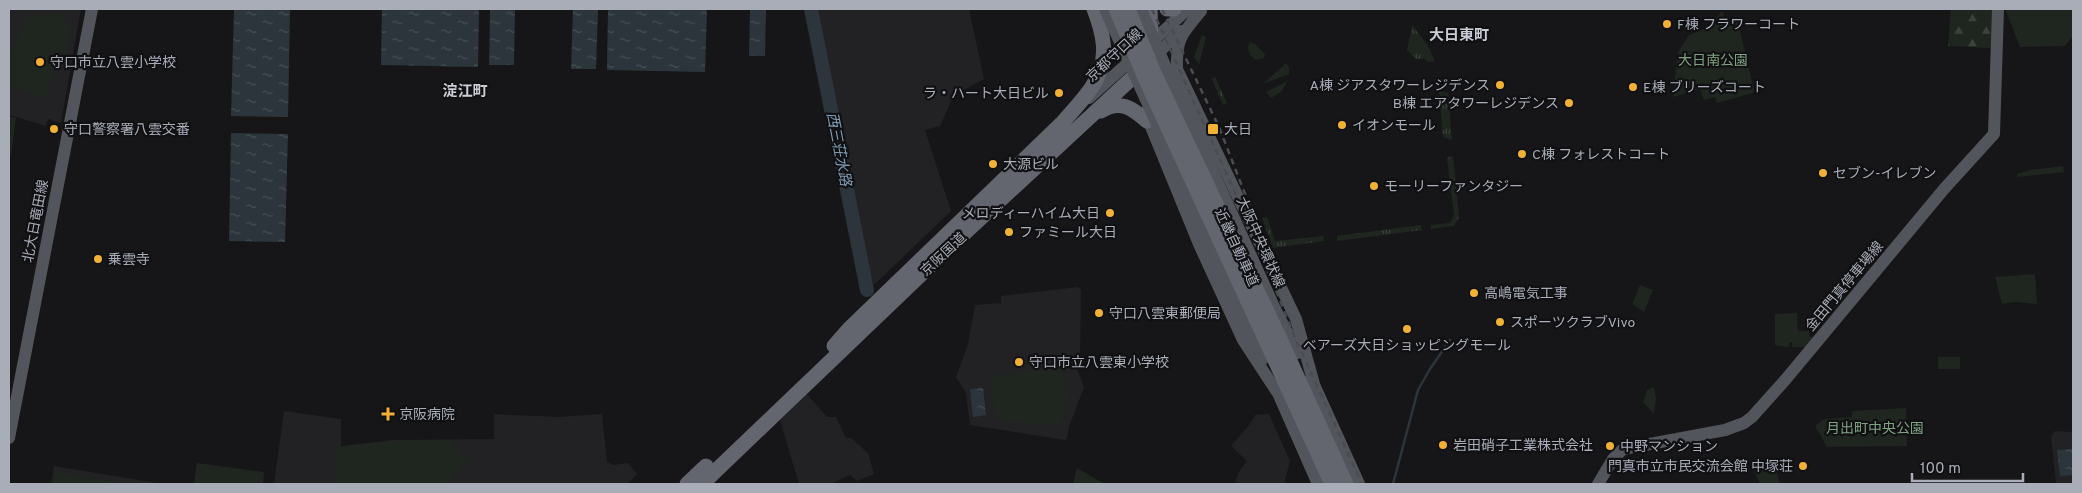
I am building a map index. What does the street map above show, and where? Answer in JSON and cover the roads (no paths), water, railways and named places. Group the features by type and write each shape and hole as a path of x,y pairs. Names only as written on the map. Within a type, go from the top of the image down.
{"highway":[{"name":"京阪国道","path":"687,484 843,337 849,329 1062,124 1091,89 1101,72 1104,54 1100,24 1094,9"},
{"name":"近畿自動車道","path":"1116,9 1146,80 1332,484"},
{"name":"近畿自動車道","path":"1128,9 1155,75 1276,330 1346,484"},
{"path":"1100,24 1115,48 1144,56 1150,9"},
{"path":"1167,9 1174,9"},
{"name":"京阪国道","path":"702,484 956,241 1087,120 1144,56"},
{"path":"1087,120 1108,107 1122,104 1134,110 1147,121"}],"main road":[{"name":"北大日竜田線","path":"9,438 92,9"},
{"path":"1105,9 1318,484"},
{"path":"1111,9 1123,39 1144,56 1280,332 1298,353"},
{"path":"1133,9 1142,31 1144,56 1139,91 1147,121 1198,244 1243,340 1277,392"},
{"name":"大阪中央環状線","path":"1141,9 1275,309 1314,384 1359,484"},
{"name":"京都守口線","path":"1144,56 1188,9"},
{"name":"金田門真停車場線","path":"1598,484 1613,459 1623,449 1725,430 1752,417 1786,379 1944,189 1994,134 1998,9"},
{"path":"1177,69 1176,53 1180,35 1202,10"},
{"name":"京都守口線","path":"1062,124 1202,10"},
{"path":"1144,56 1274,343 1278,377 1277,392"},
{"path":"1144,56 1171,58 1177,69 1296,319 1314,384"}],"water":[{"path":"234,9 290,9 288,117 231,116"},
{"path":"382,9 479,9 478,67 381,65"},
{"path":"490,9 515,9 514,65 489,65"},
{"path":"573,9 598,9 596,69 571,69"},
{"path":"608,9 707,9 705,72 607,70"},
{"path":"750,9 766,9 765,56 749,56"},
{"path":"231,133 288,134 285,242 229,241"},
{"path":"983,388 986,415 973,417 970,389"},
{"path":"2072,449 2073,475 2060,476 2057,450"}],"waterway":[{"name":"西三荘水路","path":"811,9 867,290"},
{"path":"1393,484 1418,390 1450,340"}],"railway":[{"path":"1152,9 1250,226 1296,340 1362,484"},
{"path":"1162,9 1219,127 1261,235"}],"place":[{"name":"F棟 フラワーコート","path":"1667,24"},
{"name":"守口市立八雲小学校","path":"40,62"},
{"name":"A棟 ジアスタワーレジデンス","path":"1500,85"},
{"name":"E棟 ブリーズコート","path":"1633,87"},
{"name":"ラ・ハート大日ビル","path":"1059,93"},
{"name":"B棟 エアタワーレジデンス","path":"1569,103"},
{"name":"イオンモール","path":"1342,125"},
{"name":"守口警察署八雲交番","path":"54,129"},
{"name":"大日","path":"1213,129"},
{"name":"C棟 フォレストコート","path":"1522,154"},
{"name":"大源ビル","path":"993,164"},
{"name":"セブン-イレブン","path":"1823,173"},
{"name":"モーリーファンタジー","path":"1374,186"},
{"name":"メロディーハイム大日","path":"1110,213"},
{"name":"ファミール大日","path":"1009,232"},
{"name":"乗雲寺","path":"98,259"},
{"name":"高嶋電気工事","path":"1474,293"},
{"name":"守口八雲東郵便局","path":"1099,313"},
{"name":"スポーツクラブVivo","path":"1500,322"},
{"name":"ベアーズ大日ショッピングモール","path":"1407,329"},
{"name":"守口市立八雲東小学校","path":"1019,362"},
{"name":"京阪病院","path":"388,414"},
{"name":"岩田硝子工業株式会社","path":"1443,445"},
{"name":"中野マンション","path":"1610,446"},
{"name":"門真市立市民交流会館 中塚荘","path":"1803,466"}],"district":[{"name":"大日東町","path":"1459,35"},
{"name":"淀江町","path":"465,91"}],"park label":[{"name":"大日南公園","path":"1713,60"},
{"name":"月出町中央公園","path":"1875,428"}]}
